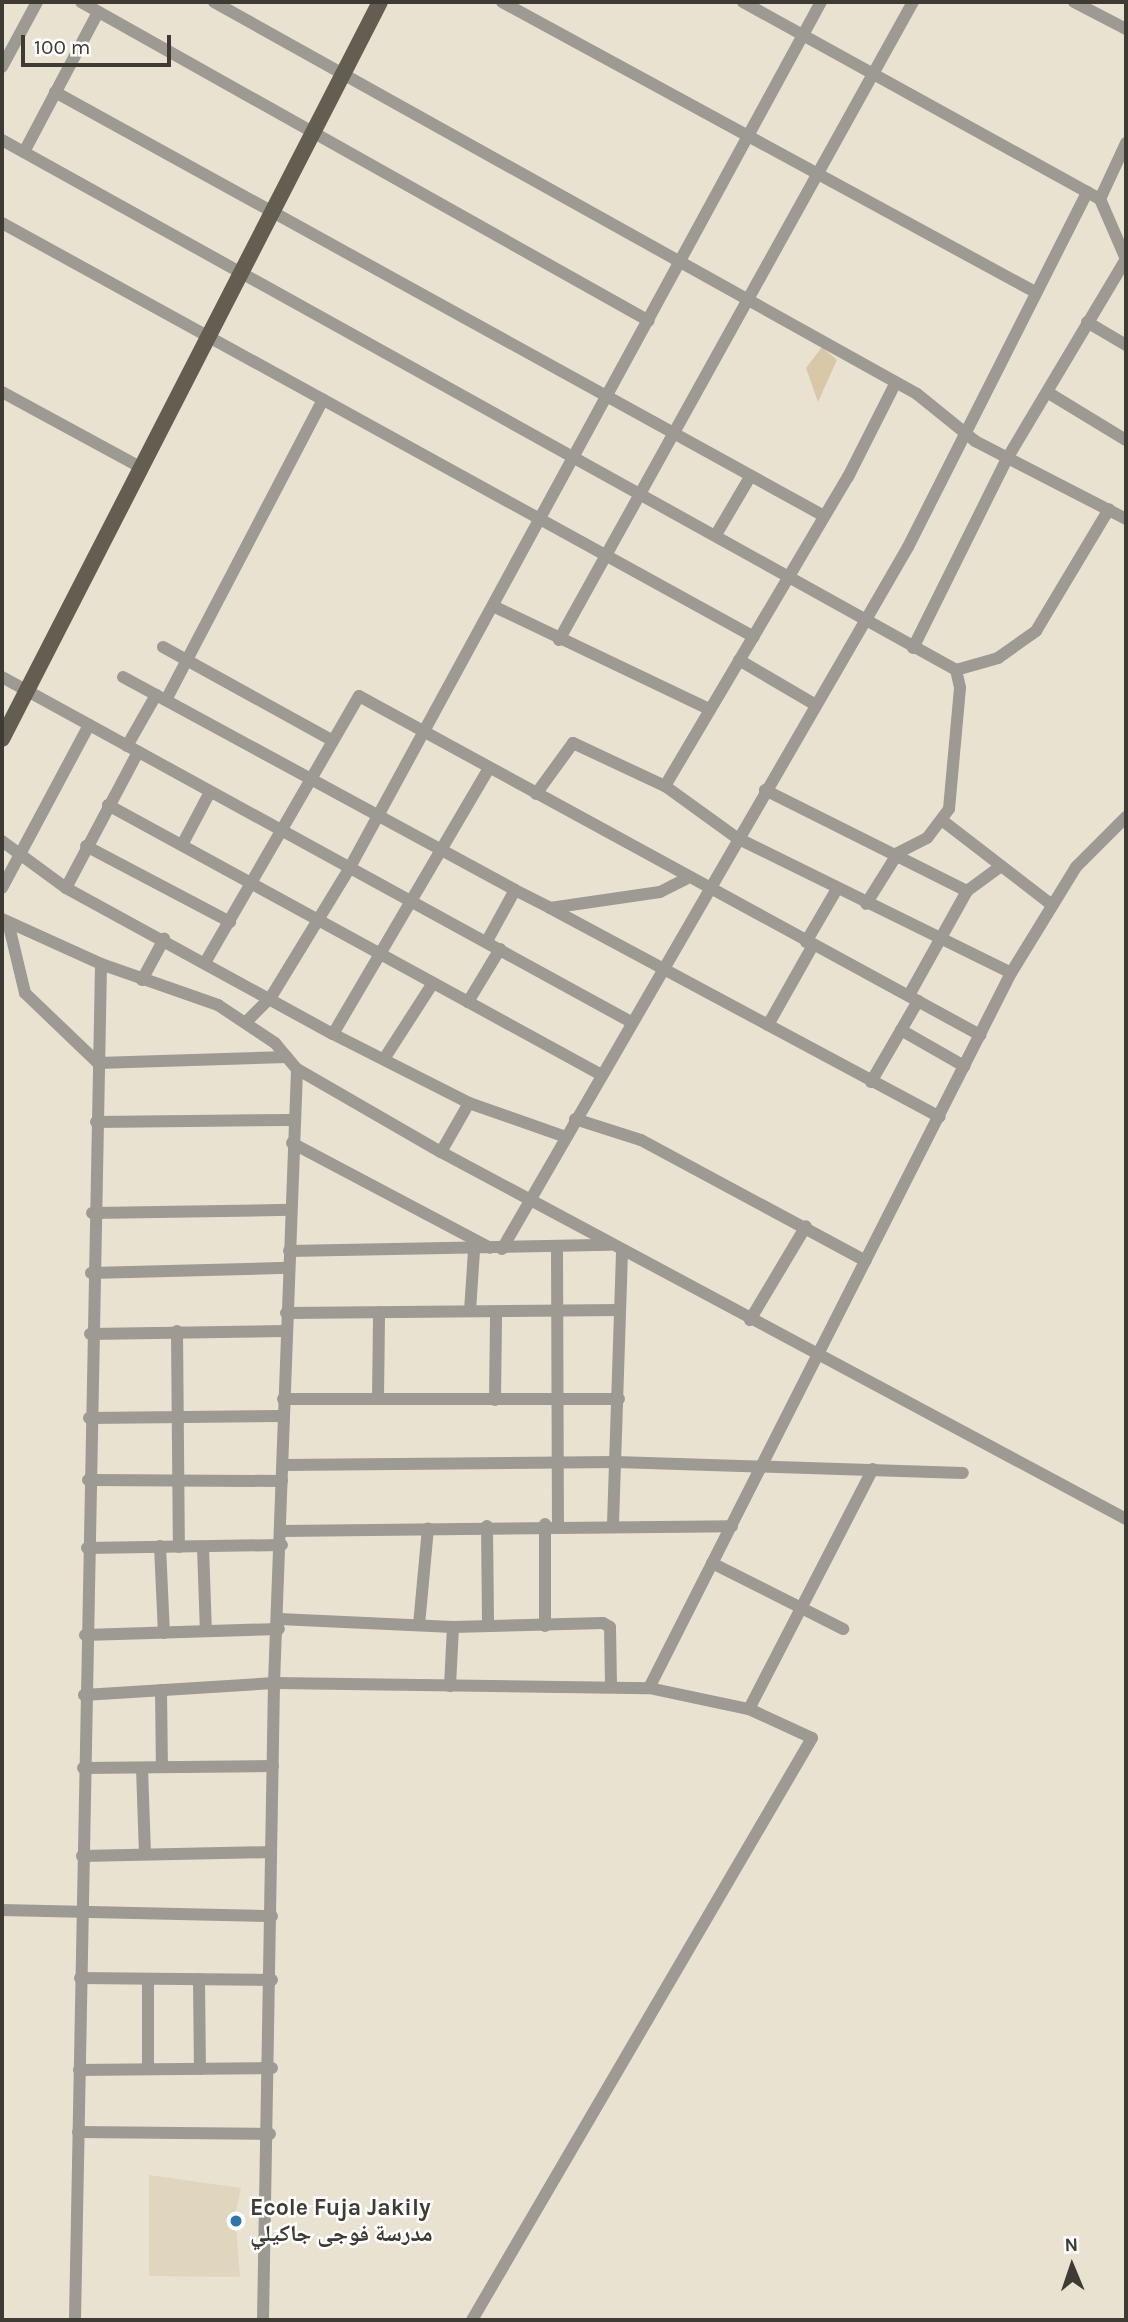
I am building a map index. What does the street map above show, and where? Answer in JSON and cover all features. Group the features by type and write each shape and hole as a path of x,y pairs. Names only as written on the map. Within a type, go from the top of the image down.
{"main road":[{"path":"2,739 380,2"}],"street":[{"path":"2,66 37,2"},
{"path":"81,2 312,137 649,321"},
{"path":"214,2 896,382 962,431 1126,519"},
{"path":"502,2 1035,292"},
{"path":"743,2 1100,199 1126,259 1008,457 913,648"},
{"path":"247,1021 271,997 349,869 495,607 821,2"},
{"path":"559,640 607,556 639,492 822,175 913,2"},
{"path":"1074,2 1126,29"},
{"path":"24,152 98,12"},
{"path":"55,92 275,209 606,400 824,516"},
{"path":"2,140 717,533 913,648 956,670 998,658 1036,631 1109,509"},
{"path":"1100,199 1126,143"},
{"path":"497,1249 529,1201 863,619 908,547 962,431 1087,192"},
{"path":"2,223 754,636"},
{"path":"1087,322 1126,345"},
{"path":"665,786 790,577 896,382"},
{"path":"2,392 140,467"},
{"path":"1047,392 1126,440"},
{"path":"66,888 133,749 161,697 189,661 323,400"},
{"path":"717,533 750,477"},
{"path":"495,607 559,640 709,709"},
{"path":"163,647 333,741"},
{"path":"739,660 814,704"},
{"path":"866,904 898,853 927,838 943,821 952,791 960,688 956,670"},
{"path":"2,677 631,1021"},
{"path":"123,677 939,1117"},
{"path":"206,961 359,696 707,891 980,1035"},
{"path":"2,888 89,725"},
{"path":"536,794 573,743 665,786 737,838 942,943 1011,973"},
{"path":"333,1034 489,768"},
{"path":"765,790 898,853 967,891"},
{"path":"182,845 210,792"},
{"path":"108,805 380,958 433,983 600,1074"},
{"path":"649,1688 1011,973 1082,859 1126,817"},
{"path":"943,821 1052,905"},
{"path":"2,841 66,888 206,961 333,1034 468,1103 566,1137"},
{"path":"86,846 230,922"},
{"path":"871,1082 901,1030 913,998 967,891 1001,866"},
{"path":"550,908 660,892 686,879"},
{"path":"768,1025 837,889"},
{"path":"487,941 515,890"},
{"path":"5,921 101,964 247,1021 297,1069 441,1152 750,1321 1126,1519"},
{"path":"5,921 25,993 98,1063 287,1057"},
{"path":"142,980 164,939"},
{"path":"468,1002 500,949"},
{"path":"75,2320 92,1213 101,964"},
{"path":"384,1059 433,983"},
{"path":"901,1030 964,1066"},
{"path":"263,2320 272,2068 271,1852 274,1684 282,1545 285,1331 297,1069"},
{"path":"441,1152 468,1103"},
{"path":"575,1119 641,1140 806,1226 866,1261"},
{"path":"96,1122 293,1120"},
{"path":"292,1143 497,1249"},
{"path":"92,1213 291,1210"},
{"path":"750,1321 806,1226"},
{"path":"545,1626 555,1463 558,1247"},
{"path":"289,1251 616,1248"},
{"path":"613,1524 620,1310 616,1248"},
{"path":"470,1311 474,1250"},
{"path":"91,1273 288,1268"},
{"path":"286,1312 556,1313 620,1310"},
{"path":"378,1399 379,1312"},
{"path":"495,1400 496,1313"},
{"path":"90,1334 285,1331"},
{"path":"177,1332 179,1547"},
{"path":"283,1399 619,1399"},
{"path":"89,1418 283,1416"},
{"path":"283,1465 616,1462 763,1464 963,1473"},
{"path":"749,1709 805,1609 873,1469"},
{"path":"88,1480 282,1481"},
{"path":"281,1531 551,1524 732,1525"},
{"path":"487,1526 488,1626"},
{"path":"419,1625 428,1528"},
{"path":"87,1548 282,1545"},
{"path":"160,1546 164,1633"},
{"path":"203,1547 206,1631"},
{"path":"712,1563 843,1629"},
{"path":"85,1635 206,1631 279,1624 453,1627 608,1624 611,1687"},
{"path":"450,1685 453,1627"},
{"path":"85,1695 274,1684 649,1688 749,1709 812,1738 472,2320"},
{"path":"161,1690 162,1767"},
{"path":"83,1768 273,1766"},
{"path":"142,1768 145,1854"},
{"path":"82,1856 271,1852"},
{"path":"2,1910 272,1916"},
{"path":"80,1978 272,1980"},
{"path":"148,1979 148,2069"},
{"path":"199,1979 200,2069"},
{"path":"79,2070 272,2068"},
{"path":"78,2132 270,2134"}],"shaded area":[{"path":"822,347 837,360 818,402 806,368"},
{"path":"149,2175 241,2188 235,2216 240,2277 149,2276"}],"place":[{"name":"Ecole Fuja Jakily مدرسة فوجى جاكيلي","path":"236,2221"}]}
